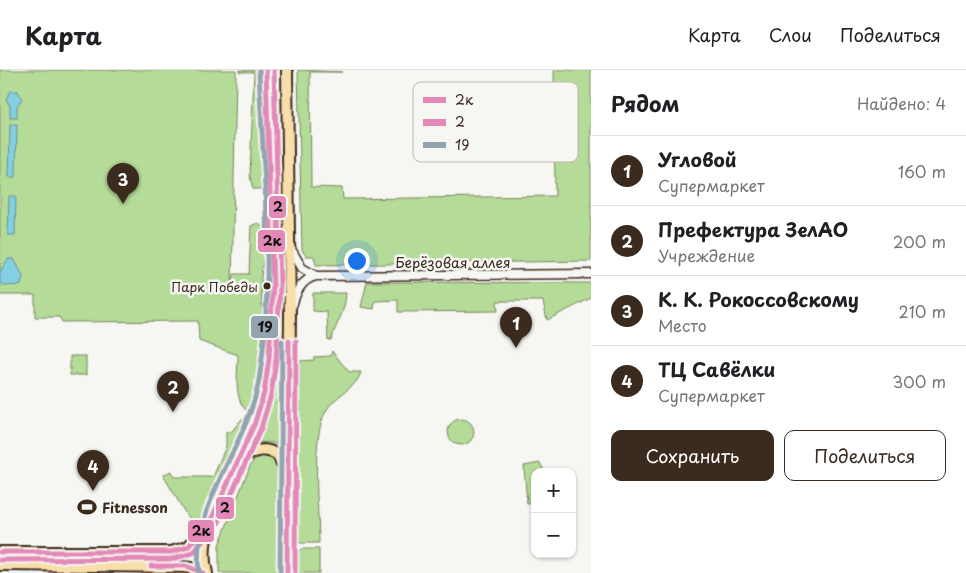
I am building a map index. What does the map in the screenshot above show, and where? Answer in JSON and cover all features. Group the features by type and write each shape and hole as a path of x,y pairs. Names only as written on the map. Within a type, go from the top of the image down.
{"main road":[{"path":"0,565 183,567 203,572 204,554 212,518 259,409 270,359 272,275 266,70"},
{"path":"287,70 290,315 287,573"},
{"path":"234,466 251,453 266,450 278,455 285,468 288,481"},
{"path":"0,552 171,552 188,547 212,518"}],"street":[{"path":"288,236 297,263 316,276"},
{"name":"Берёзовая аллея","path":"316,276 591,274"},
{"path":"290,315 299,287 304,281 316,276"}],"green space":[{"path":"0,70 236,70 232,285 230,286 233,285 234,274 249,274 251,226 258,223 264,228 264,254 261,276 263,361 260,388 251,414 241,403 237,388 238,355 199,341 198,321 62,322 59,317 35,317 35,295 0,295"},
{"path":"240,70 259,70 263,189 253,189 250,176 254,72 239,72"},
{"path":"298,70 342,72 310,72 311,187 342,188 343,199 555,196 555,162 578,162 578,82 554,82 554,70 591,70 591,261 316,265 314,256 306,256 302,250"},
{"path":"367,282 591,283 591,298 547,320 543,301 497,301 498,311 398,312 398,300 375,301 374,309 361,307"},
{"path":"313,293 346,293 342,312 331,340 328,340 327,312 313,311"},
{"path":"281,328 282,447 274,443 256,442 274,392"},
{"path":"332,351 349,372 361,372 355,383 330,405 321,423 318,438 316,475 319,543 294,543 295,399 297,384 300,384 300,361 314,360 314,357 331,356"},
{"path":"70,356 86,356 86,375 70,375"},
{"path":"242,419 245,420 203,514 199,519 193,520 187,516 163,475 171,471 174,477 213,477 226,446 226,432 231,432"},
{"path":"461,419 470,423 474,432 470,441 461,445 452,441 448,432 452,423"},
{"path":"264,456 275,460 278,465 279,573 219,573 219,545 250,466 254,460"},
{"path":"540,463 543,468 531,468 531,504 527,504 524,466"},
{"path":"302,549 319,549 319,573 294,573 294,553"}],"water":[{"path":"10,91 18,91 22,99 17,106 17,118 10,118 10,106 6,99"},
{"path":"10,125 17,125 16,177 9,177"},
{"path":"9,196 16,196 15,235 8,235"},
{"path":"8,259 14,259 23,276 21,285 6,286 0,283 0,272"}],"transit line":[{"name":"19","path":"199,573 199,547 203,522 211,499 253,405 259,380 264,343 267,265 259,70"},
{"name":"2к","path":"0,552 171,552 188,547 212,518 254,425 264,393 269,359 273,285 266,70"},
{"name":"2","path":"0,560 172,559 193,553 219,522 261,428 271,395 276,359 280,285 274,70"},
{"name":"19","path":"280,573 282,341"},
{"name":"2к","path":"287,573 289,341"},
{"name":"2","path":"295,573 296,341"},
{"name":"2к","path":"151,566 186,566 203,573"}],"place":[{"name":"К. К. Рокоссовскому","path":"123,204"},
{"name":"Парк Победы","path":"267,286"},
{"name":"Угловой","path":"516,348"},
{"name":"Префектура ЗелАО","path":"173,412"},
{"name":"ТЦ Савёлки","path":"93,491"},
{"name":"Fitnesson","path":"87,507"}]}
